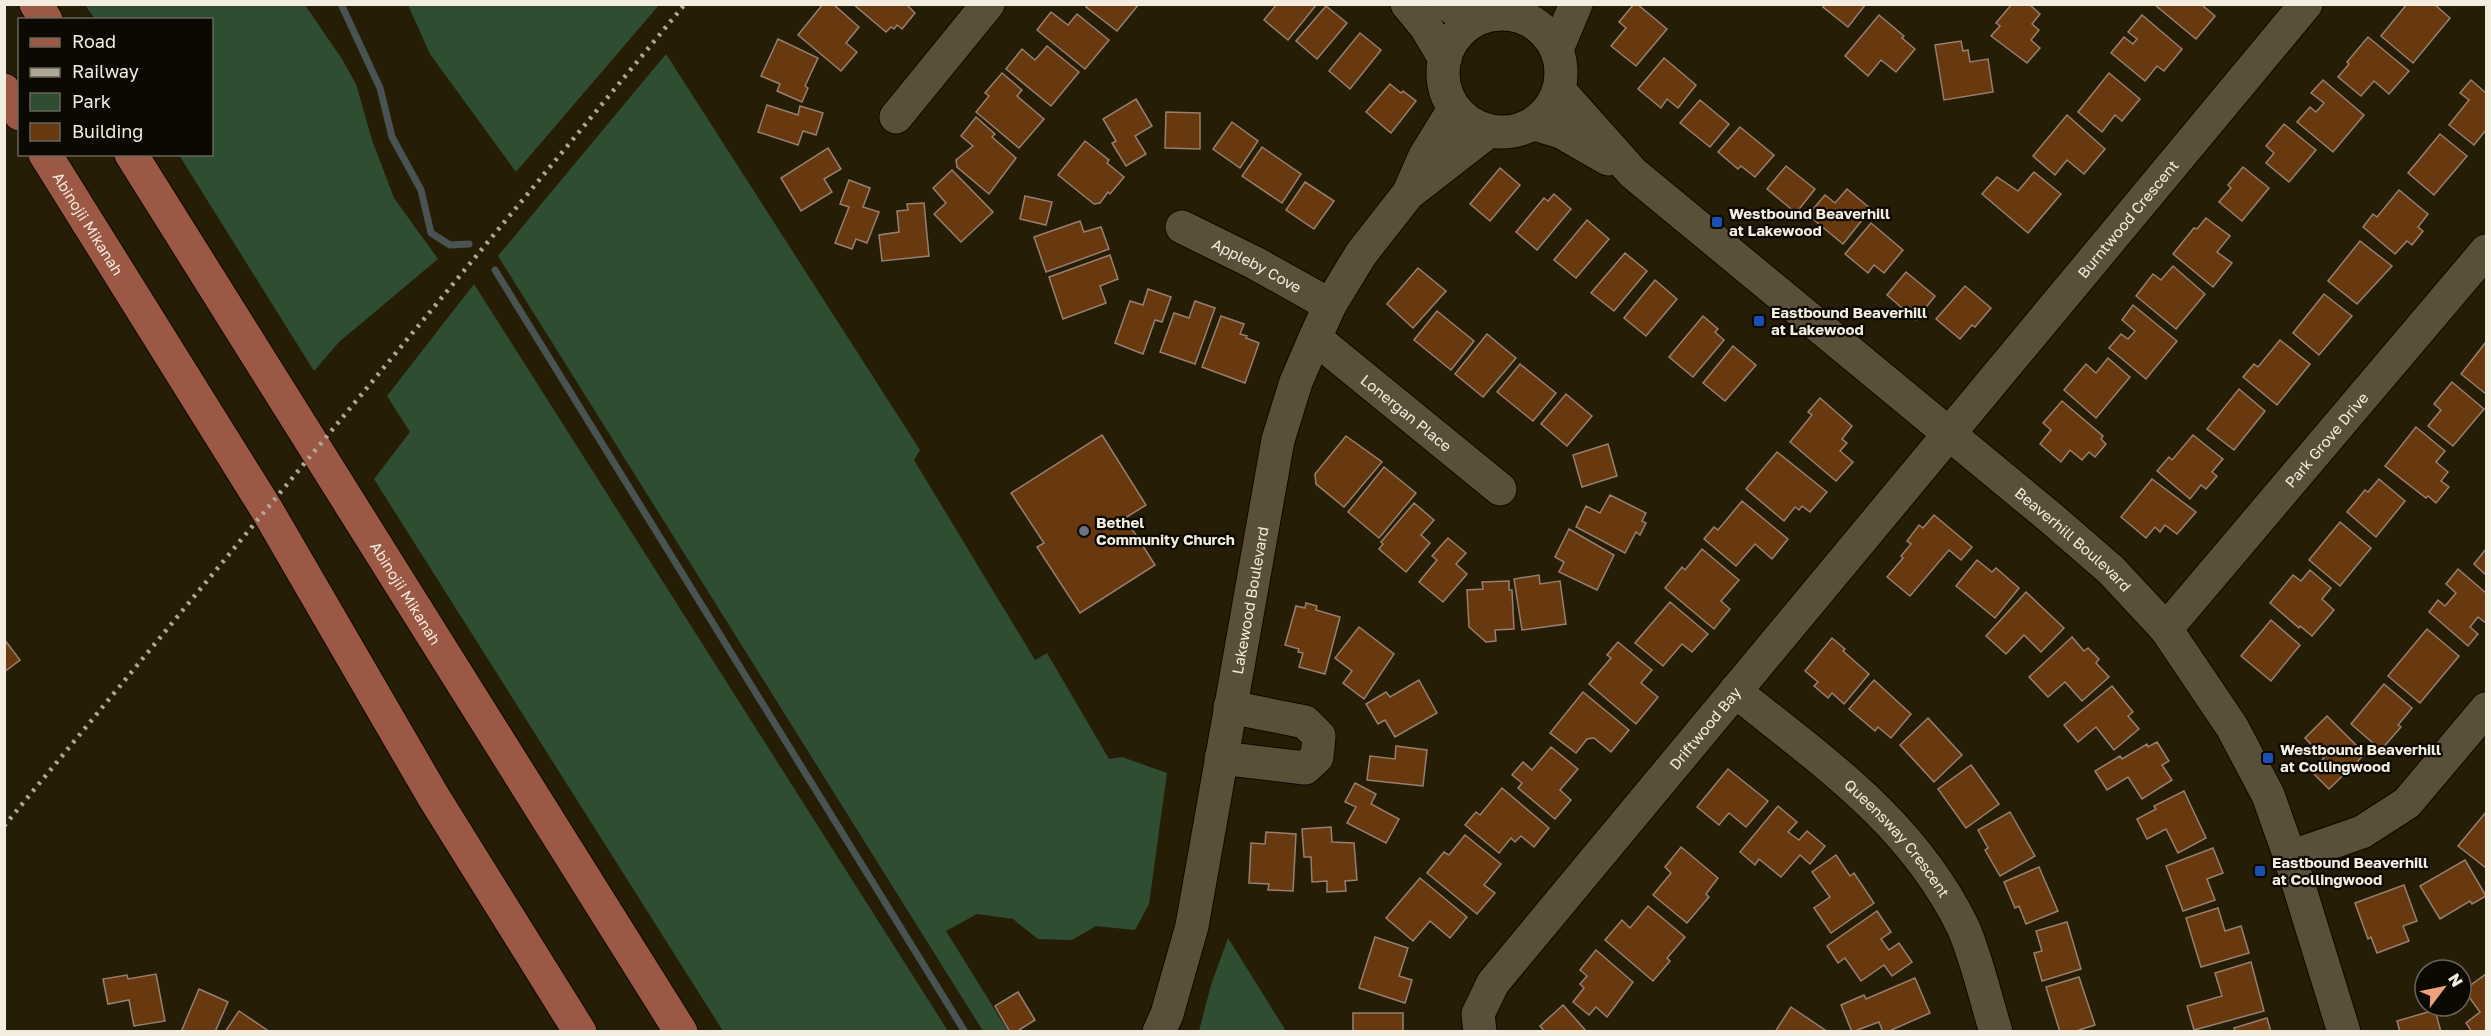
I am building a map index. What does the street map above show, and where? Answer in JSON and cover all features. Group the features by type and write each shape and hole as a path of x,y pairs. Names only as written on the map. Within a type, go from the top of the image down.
{"main road":[{"path":"36,4 45,18"},
{"path":"4,90 18,111"},
{"name":"Abinojii Mikanah","path":"46,156 267,510 433,796 580,1032"},
{"name":"Abinojii Mikanah","path":"132,156 681,1032"},
{"path":"634,956 694,1032"}],"street":[{"path":"896,117 987,4"},
{"path":"1407,4 1426,27 1444,59"},
{"path":"1557,49 1575,4"},
{"name":"Burntwood Crescent","path":"1949,434 2306,4"},
{"path":"1532,11 1557,49 1562,69 1559,90 1548,110 1534,124 1521,130 1501,133 1489,131 1469,123 1454,109 1444,90 1442,75 1445,54 1462,29 1460,13 1479,18 1532,11"},
{"name":"Beaverhill Boulevard","path":"1559,90 1633,173 2111,570 2166,629 2232,727 2268,795 2290,857 2344,1032"},
{"name":"Lakewood Boulevard","path":"1159,1032 1167,1014 1192,926 1278,440 1296,382 1330,305 1361,254 1408,194 1425,156 1454,109"},
{"name":"Beaverhill Boulevard","path":"1534,124 1561,132 1633,173"},
{"name":"Lakewood Boulevard","path":"1408,194 1489,131"},
{"name":"Appleby Cove","path":"1182,227 1255,263 1330,305"},
{"name":"Park Grove Drive","path":"2166,629 2487,251"},
{"name":"Lonergan Place","path":"1316,338 1500,489"},
{"name":"Driftwood Bay","path":"1480,1032 1478,1014 1493,982 1949,434"},
{"name":"Queensway Crescent","path":"1735,691 1857,790 1895,826 1933,874 1964,929 1996,1032"},
{"path":"1221,758 1305,768 1317,757 1319,736 1305,722 1230,707"},
{"path":"2290,857 2362,832 2407,803 2487,709"}],"green space":[{"path":"85,5 305,5 356,84 372,140 394,198 438,259 339,342 314,371 180,156 213,156 213,18 94,18"},
{"path":"408,5 659,5 516,172 430,54"},
{"path":"666,54 920,450 914,460 1035,660 1047,653 1109,759 1122,757 1167,773 1149,904 1135,930 1096,926 1072,940 1038,939 1013,919 977,914 946,931 1008,1031 983,1031 498,256"},
{"path":"474,284 948,1031 723,1031 374,479 410,432 387,396"},
{"path":"1228,938 1286,1031 1199,1031 1211,985"}],"building":[{"path":"823,4 833,4 859,27 846,43 857,52 841,71 798,35"},
{"path":"853,4 906,4 915,13 902,29 897,25 886,32"},
{"path":"1088,4 1139,4 1117,31 1086,7"},
{"path":"1277,4 1317,4 1288,40 1264,20"},
{"path":"1634,4 1637,4 1667,29 1636,66 1611,46 1626,28 1619,22"},
{"path":"1825,4 1866,4 1848,27 1823,7"},
{"path":"2012,4 2029,4 2040,14 2032,24 2039,30 2031,40 2040,48 2027,63 1991,36 2000,26 1996,23"},
{"path":"2201,4 2215,16 2196,39 2155,5"},
{"path":"2407,4 2434,4 2450,18 2413,63 2381,36"},
{"path":"1326,6 1347,23 1317,59 1296,41"},
{"path":"1051,12 1068,25 1077,14 1109,40 1085,69 1037,30"},
{"path":"1879,15 1904,36 1902,38 1915,49 1896,72 1881,60 1868,76 1845,56"},
{"path":"2142,15 2182,49 2164,71 2157,66 2145,81 2111,53 2124,37 2133,44 2137,39 2128,32"},
{"path":"1360,33 1381,50 1350,89 1329,71"},
{"path":"2368,37 2409,71 2389,94 2374,81 2361,96 2338,77"},
{"path":"778,39 818,58 805,86 808,88 802,102 777,91 780,84 761,76"},
{"path":"1961,41 1963,51 1968,50 1970,62 1988,59 1993,92 1944,100 1935,45"},
{"path":"1047,46 1079,72 1051,106 1006,69 1022,49 1035,60"},
{"path":"1664,58 1696,85 1678,108 1667,99 1661,108 1638,89"},
{"path":"1002,73 1022,90 1017,96 1044,119 1019,148 976,112 989,96 985,93"},
{"path":"2109,73 2140,99 2122,121 2115,115 2102,132 2078,112"},
{"path":"2323,80 2364,115 2333,152 2297,122 2310,107 2316,112 2324,103 2311,93"},
{"path":"2471,80 2486,93 2486,130 2474,145 2449,125 2469,100 2460,93"},
{"path":"1390,84 1416,101 1391,133 1366,112"},
{"path":"1136,99 1152,126 1135,136 1146,154 1126,166 1112,143 1116,141 1103,119"},
{"path":"1700,100 1729,124 1710,147 1680,123"},
{"path":"767,105 798,115 800,106 823,113 816,135 803,131 798,145 758,132"},
{"path":"1166,112 1200,113 1200,149 1165,148"},
{"path":"2067,115 2105,149 2084,174 2067,160 2055,175 2033,156"},
{"path":"976,117 995,134 992,137 1016,158 989,194 957,167 956,160 973,146 961,136"},
{"path":"1232,122 1258,141 1240,168 1213,149"},
{"path":"2284,124 2316,150 2289,182 2266,163 2274,153 2266,146"},
{"path":"1740,127 1774,155 1755,177 1741,166 1738,169 1718,152"},
{"path":"2440,134 2467,156 2434,195 2408,173"},
{"path":"1085,141 1109,160 1107,163 1124,177 1100,203 1094,204 1058,175"},
{"path":"1262,147 1301,174 1282,203 1242,176"},
{"path":"828,148 841,169 824,179 832,192 801,211 781,178"},
{"path":"1786,166 1815,189 1796,213 1767,189"},
{"path":"2243,167 2269,188 2242,221 2219,202 2231,188 2228,185"},
{"path":"1500,168 1520,185 1490,221 1470,204"},
{"path":"952,170 993,212 961,242 934,214 946,203 933,188"},
{"path":"2034,172 2061,194 2028,233 1982,194 1997,177 2018,191"},
{"path":"849,180 870,188 863,207 879,212 867,243 856,239 852,249 835,243 849,207 840,204"},
{"path":"1305,182 1334,201 1314,229 1286,210"},
{"path":"1847,189 1871,209 1843,244 1808,215 1825,195 1835,203"},
{"path":"2399,190 2428,214 2418,227 2423,231 2412,245 2407,241 2395,254 2363,227 2373,214 2377,217"},
{"path":"1554,194 1571,209 1537,250 1516,232 1544,198 1548,201"},
{"path":"1025,196 1052,202 1046,225 1020,219"},
{"path":"924,203 929,256 882,261 879,235 899,232 897,211 908,210 907,204"},
{"path":"2206,218 2230,236 2217,252 2232,263 2213,287 2173,254 2194,228 2197,229"},
{"path":"1587,220 1609,239 1576,278 1554,260"},
{"path":"1080,221 1084,232 1101,227 1109,249 1046,272 1034,237"},
{"path":"1871,223 1903,250 1884,273 1874,265 1868,273 1845,254"},
{"path":"2360,241 2392,266 2357,304 2328,281"},
{"path":"1625,253 1647,271 1614,311 1591,293"},
{"path":"1110,255 1118,279 1100,286 1106,303 1063,319 1049,277"},
{"path":"2173,266 2205,294 2176,329 2136,296 2153,274 2161,280"},
{"path":"1418,268 1446,291 1413,328 1387,304"},
{"path":"1906,272 1935,296 1916,320 1887,295"},
{"path":"1655,280 1677,299 1646,336 1624,318"},
{"path":"1965,286 1991,308 1975,327 1972,325 1960,339 1936,319"},
{"path":"1148,289 1171,297 1162,322 1155,320 1143,354 1115,343 1130,301 1143,305"},
{"path":"2324,294 2352,316 2319,355 2293,333"},
{"path":"1195,301 1215,308 1195,364 1160,352 1174,313 1189,318"},
{"path":"2133,305 2177,341 2146,379 2109,348 2121,334 2128,339 2135,331 2122,320"},
{"path":"1437,311 1474,341 1451,370 1414,340"},
{"path":"1221,316 1244,324 1240,334 1259,343 1245,383 1202,367"},
{"path":"1703,316 1718,329 1715,332 1724,340 1693,377 1669,357"},
{"path":"1487,334 1516,358 1483,397 1455,374"},
{"path":"2280,340 2310,364 2277,405 2243,377 2254,364 2258,367"},
{"path":"2486,342 2486,394 2461,374"},
{"path":"1733,346 1756,365 1725,401 1703,383"},
{"path":"2108,358 2130,377 2096,418 2064,390 2086,364 2096,373"},
{"path":"1520,364 1556,393 1533,421 1497,392"},
{"path":"2452,382 2484,409 2453,446 2428,426 2441,410 2434,404"},
{"path":"2239,389 2265,411 2234,450 2207,429"},
{"path":"1566,394 1592,416 1567,446 1541,424"},
{"path":"1820,398 1852,426 1842,439 1847,443 1840,451 1853,462 1836,481 1790,442 1812,415 1808,412"},
{"path":"2062,401 2103,436 2101,439 2106,444 2095,457 2089,452 2082,460 2070,450 2061,462 2040,444 2051,430 2043,423"},
{"path":"2416,427 2445,451 2436,462 2448,472 2441,481 2449,487 2436,503 2428,496 2426,498 2385,466"},
{"name":"Bethel Community Church","path":"1102,435 1146,505 1125,518 1155,565 1080,613 1037,547 1044,543 1011,493"},
{"path":"2193,435 2223,459 2212,472 2217,476 2206,489 2201,485 2190,499 2157,471 2169,457 2172,460"},
{"path":"1346,436 1382,462 1344,507 1316,484 1315,474"},
{"path":"1608,444 1617,476 1582,487 1573,455"},
{"path":"1777,452 1827,492 1810,512 1802,506 1799,510 1795,507 1784,521 1746,489"},
{"path":"1384,467 1416,493 1379,538 1348,512"},
{"path":"2152,479 2196,512 2177,534 2165,525 2160,532 2155,527 2146,538 2121,517"},
{"path":"2379,479 2405,501 2376,537 2347,512 2365,490 2368,492"},
{"path":"1610,495 1646,513 1642,521 1646,523 1640,535 1636,532 1625,553 1576,527 1586,506 1600,513"},
{"path":"1742,501 1788,539 1772,559 1755,544 1736,566 1704,539 1714,527 1718,530"},
{"path":"1414,503 1434,520 1421,535 1430,543 1406,572 1379,549 1383,544 1381,542"},
{"path":"1934,515 1972,547 1961,560 1949,550 1910,596 1887,577 1903,558 1901,556 1911,544 1907,541 1919,525 1923,528"},
{"path":"2340,522 2371,548 2340,586 2309,560"},
{"path":"1569,529 1614,555 1597,590 1559,572 1564,562 1555,557"},
{"path":"1448,538 1466,553 1456,564 1467,574 1443,602 1419,582 1437,560 1432,556"},
{"path":"1702,549 1739,580 1721,601 1730,609 1714,629 1665,588 1682,567 1685,570"},
{"path":"2486,549 2486,575 2474,564"},
{"path":"1977,560 1992,572 1996,568 2019,588 1995,618 1956,586"},
{"path":"2458,569 2486,593 2486,623 2478,617 2470,627 2478,634 2468,646 2429,612 2438,600 2445,606 2456,593 2446,584"},
{"path":"2310,570 2331,588 2322,599 2334,610 2312,636 2270,603 2293,575 2301,581"},
{"path":"1539,575 1540,584 1560,581 1566,624 1522,630 1514,579"},
{"path":"1509,581 1509,590 1512,590 1514,629 1495,630 1496,641 1486,642 1469,627 1467,590 1483,589 1482,582"},
{"path":"2026,592 2064,628 2041,652 2024,635 2006,654 1986,636"},
{"path":"1670,602 1708,634 1692,652 1682,644 1663,666 1635,643"},
{"path":"1306,603 1317,606 1316,610 1340,617 1325,674 1299,667 1303,653 1298,652 1299,649 1285,645 1296,606 1305,608"},
{"path":"2271,620 2300,645 2271,681 2241,656"},
{"path":"1359,627 1394,654 1364,699 1343,683 1352,671 1335,658"},
{"path":"2427,629 2459,656 2420,703 2388,676"},
{"path":"2072,637 2084,651 2088,648 2099,659 2096,663 2109,677 2082,701 2065,682 2048,697 2029,677"},
{"path":"1832,638 1869,674 1844,704 1832,693 1828,698 1814,686 1818,682 1805,671"},
{"path":"4,639 20,660 4,672"},
{"path":"1618,642 1652,670 1641,683 1658,697 1636,724 1589,684 1611,658 1607,655"},
{"path":"1419,680 1437,713 1395,737 1385,720 1378,724 1366,704 1386,692 1390,697"},
{"path":"1874,680 1911,714 1891,738 1878,727 1875,731 1849,709"},
{"path":"2384,684 2412,708 2398,725 2401,727 2381,750 2351,724"},
{"path":"2112,686 2133,712 2128,716 2139,729 2114,750 2096,727 2078,742 2064,725"},
{"path":"1583,692 1629,730 1611,752 1594,738 1587,739 1576,753 1550,733"},
{"path":"2327,716 2365,754 2329,789 2311,771 2324,758 2305,738"},
{"path":"1928,718 1962,755 1934,782 1900,745"},
{"path":"2157,742 2169,761 2162,765 2172,780 2142,799 2128,777 2107,790 2095,771 2120,756 2122,759 2147,744 2148,747"},
{"path":"1396,746 1427,750 1423,786 1367,780 1370,756 1395,759"},
{"path":"1551,747 1578,769 1560,790 1571,800 1555,819 1518,788 1522,783 1512,775 1523,762 1532,770"},
{"path":"1971,765 1999,804 1966,828 1938,789"},
{"path":"1728,769 1768,801 1746,827 1729,813 1719,825 1697,807"},
{"path":"1355,783 1376,794 1371,804 1399,819 1386,843 1347,823 1356,807 1345,802"},
{"path":"1502,788 1549,828 1534,847 1521,836 1515,842 1511,838 1499,853 1465,825 1476,812 1480,815"},
{"path":"2184,791 2206,838 2178,853 2166,829 2147,839 2137,819 2156,809 2154,806"},
{"path":"1778,806 1797,822 1788,832 1799,840 1807,831 1825,846 1810,864 1800,855 1781,877 1759,859 1755,865 1740,852"},
{"path":"2010,812 2035,856 2000,876 1985,850 1988,848 1978,830"},
{"path":"2486,812 2486,868 2458,846"},
{"path":"1331,827 1332,842 1354,843 1357,880 1345,881 1346,891 1327,892 1327,881 1312,882 1311,857 1304,857 1302,829"},
{"path":"1266,832 1296,834 1293,891 1268,890 1269,884 1249,883 1251,843 1265,844"},
{"path":"1465,835 1501,864 1484,885 1495,893 1477,914 1427,873 1444,852 1449,855"},
{"path":"1681,847 1718,878 1706,894 1709,897 1687,923 1653,895 1671,873 1665,867"},
{"path":"2213,848 2223,873 2207,879 2215,900 2183,911 2166,866"},
{"path":"1836,855 1850,876 1854,873 1874,903 1831,933 1814,908 1830,897 1812,872"},
{"path":"2465,860 2486,896 2472,904 2470,901 2440,919 2420,886"},
{"path":"2039,867 2058,911 2026,924 2019,906 2015,908 2004,882"},
{"path":"1420,878 1467,917 1450,938 1430,921 1413,941 1386,918"},
{"path":"2404,885 2417,921 2403,926 2409,941 2377,953 2371,937 2368,939 2355,903"},
{"path":"1648,906 1685,937 1667,958 1670,961 1653,981 1605,940 1622,920 1630,928"},
{"path":"2218,908 2225,931 2241,926 2249,953 2201,967 2186,918"},
{"path":"1877,911 1891,932 1881,939 1889,950 1899,943 1912,962 1892,976 1884,965 1861,981 1845,958 1838,963 1827,946"},
{"path":"2067,922 2081,969 2042,981 2034,953 2042,951 2036,931"},
{"path":"1375,937 1408,948 1399,976 1412,980 1405,1003 1359,988"},
{"path":"1596,950 1633,982 1607,1017 1596,1007 1589,1015 1573,1002 1584,988 1580,984 1587,976 1580,970"},
{"path":"2251,962 2264,1011 2194,1030 2187,1006 2222,996 2215,973"},
{"path":"156,974 165,1021 134,1026 129,1000 108,1004 103,979 127,975 128,979"},
{"path":"2486,974 2486,1032 2472,1032 2466,1023 2480,1012 2473,1002 2473,983"},
{"path":"2079,977 2095,1025 2073,1032 2060,1032 2046,987"},
{"path":"1915,978 1930,1013 1887,1032 1883,1032 1879,1022 1852,1032 1841,1005 1864,995 1866,999"},
{"path":"199,989 228,1002 215,1032 181,1032"},
{"path":"1018,992 1035,1020 1016,1032 1010,1032 995,1006"},
{"path":"1563,1005 1587,1032 1545,1032 1540,1026"},
{"path":"1791,1007 1828,1032 1775,1032"},
{"path":"239,1011 270,1032 225,1032"},
{"path":"1353,1013 1403,1013 1403,1032 1353,1032"},
{"path":"2413,1016 2437,1018 2441,1032 2400,1032 2397,1021"},
{"path":"2267,1018 2271,1032 2235,1032 2234,1028"}],"waterway":[{"path":"341,4 380,88 392,137 421,190 431,233 450,245 469,244"},
{"path":"495,270 965,1032"}],"railway":[{"path":"4,826 685,4"}],"place":[{"name":"Westbound Beaverhill at Lakewood","path":"1717,222"},
{"name":"Eastbound Beaverhill at Lakewood","path":"1759,321"},
{"name":"Bethel Community Church","path":"1084,531"},
{"name":"Westbound Beaverhill at Collingwood","path":"2268,758"},
{"name":"Eastbound Beaverhill at Collingwood","path":"2260,871"}]}
